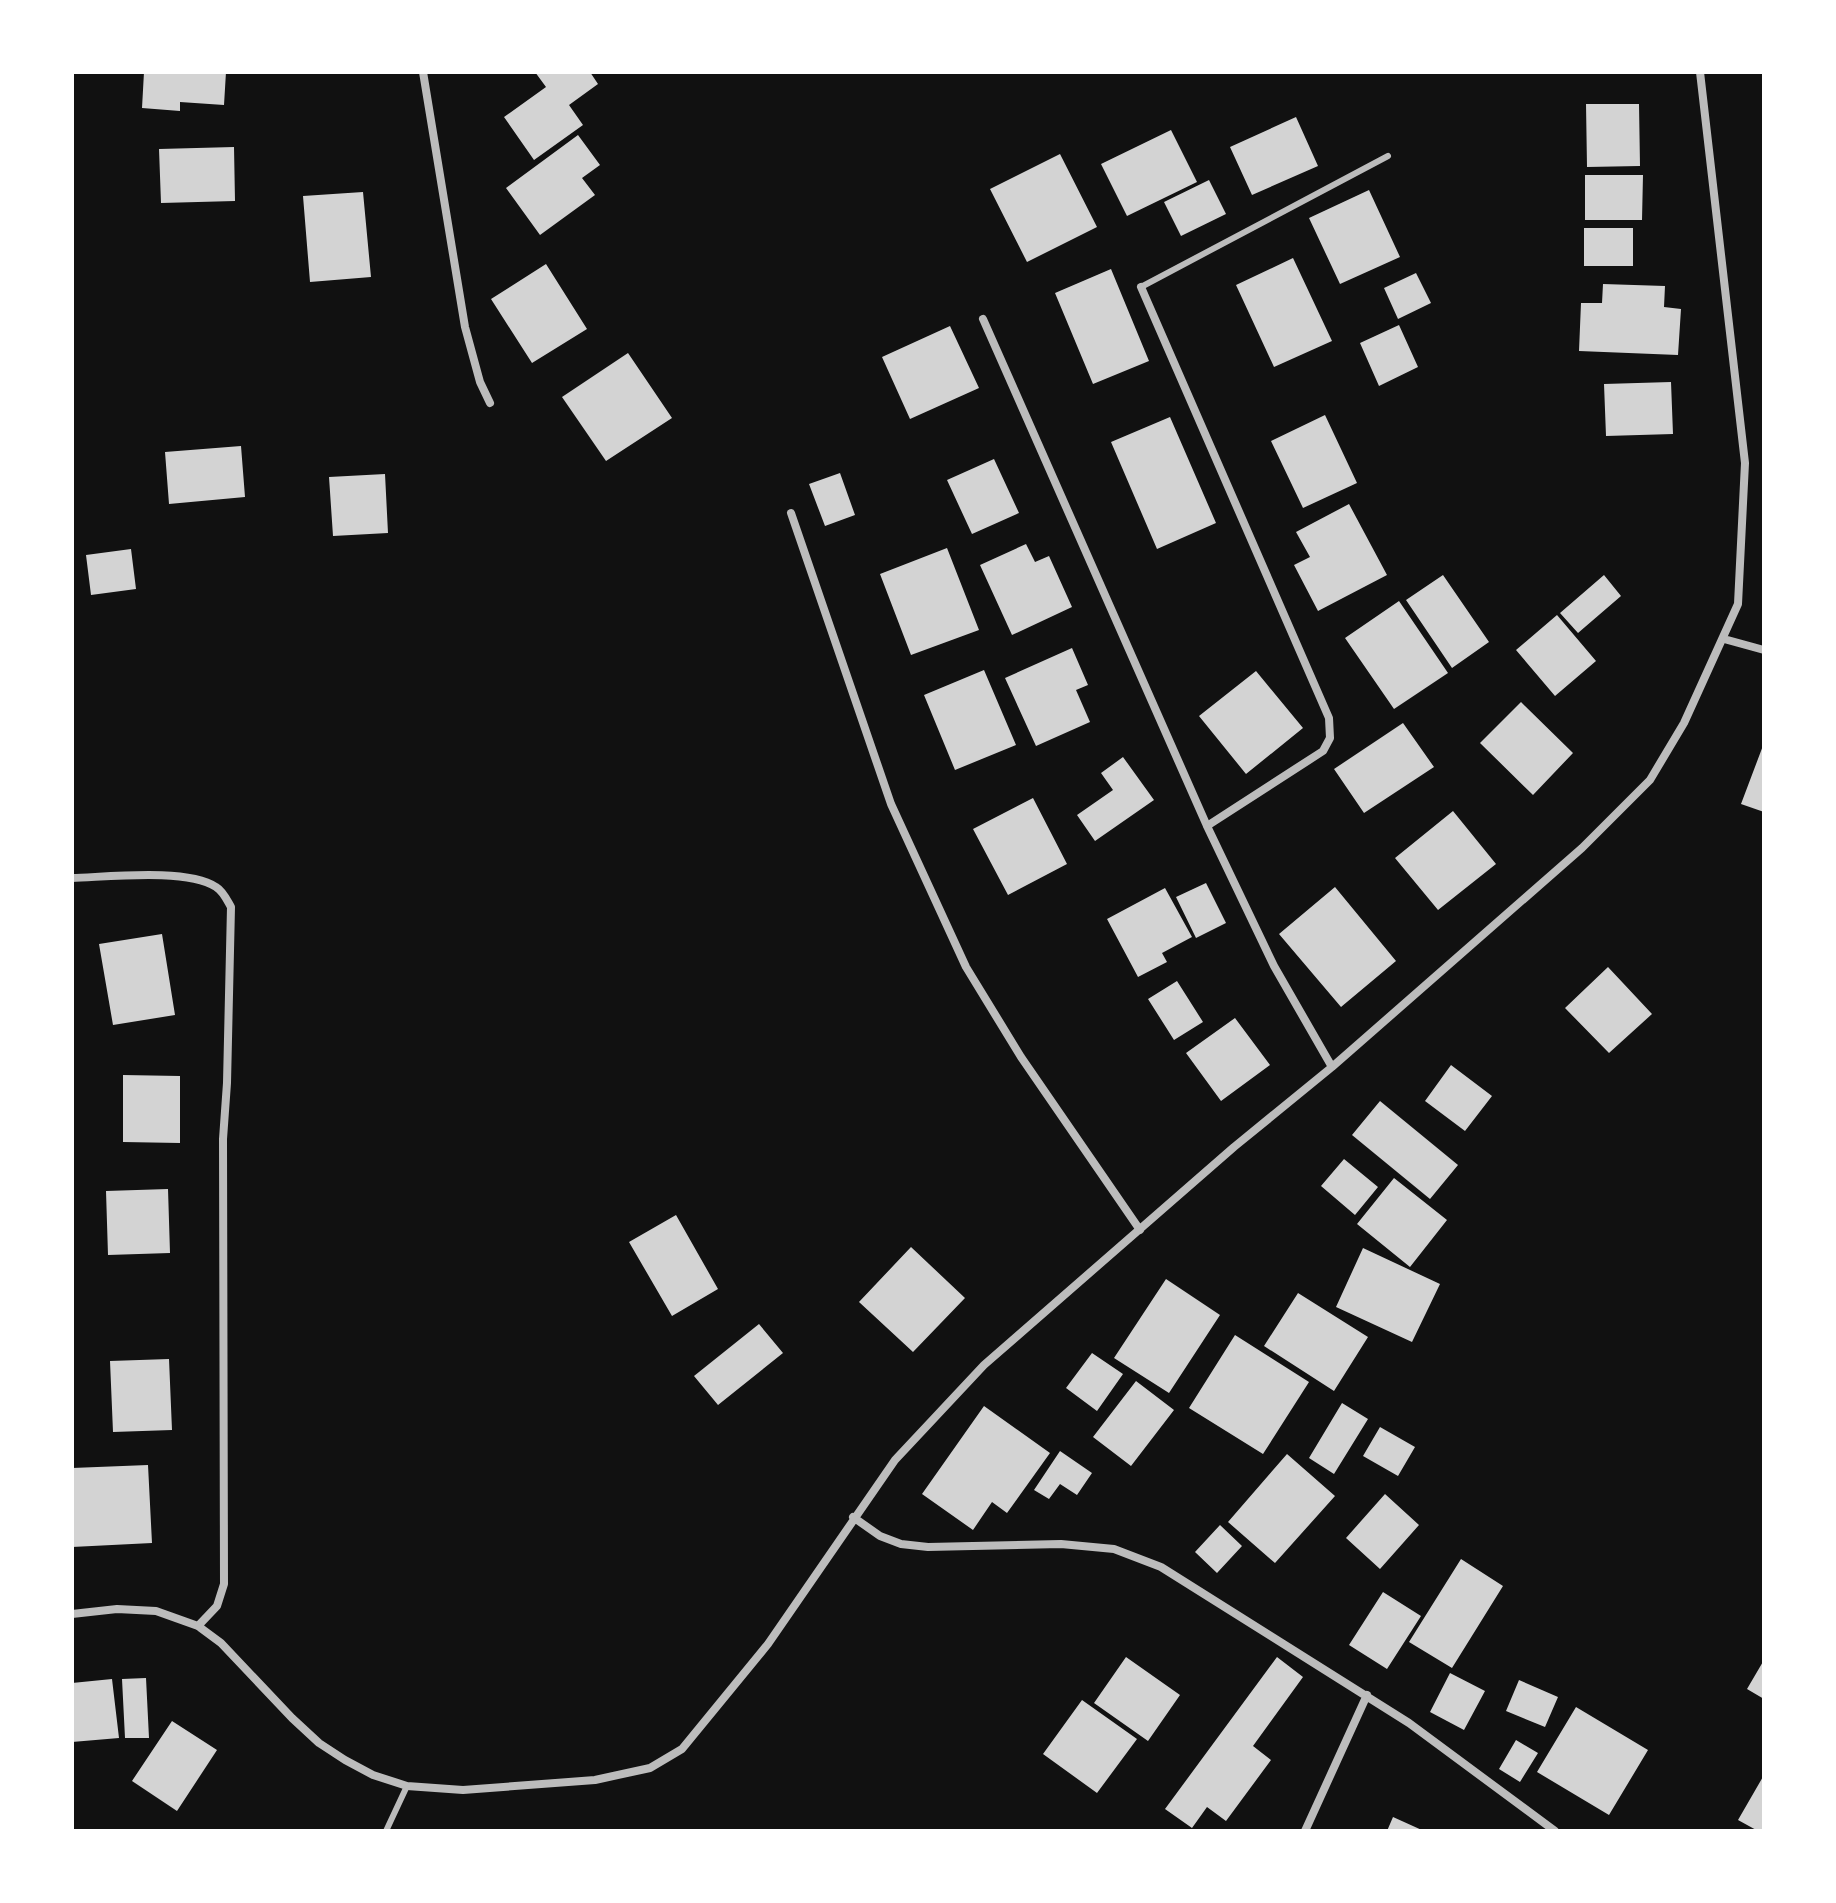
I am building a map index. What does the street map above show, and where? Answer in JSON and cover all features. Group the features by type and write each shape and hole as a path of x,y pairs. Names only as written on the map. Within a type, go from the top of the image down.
{"street":[{"path":"423,72 465,327 480,382 490,403"},
{"path":"72,1614 117,1609 156,1611 198,1626 221,1643 319,1743 359,1768 407,1786 463,1790 595,1780 650,1768 682,1749 744,1674 895,1460 975,1374 1588,842 1650,780 1684,723 1738,604 1745,463 1700,72"},
{"path":"1141,287 1329,718 1330,738 1323,751 1207,826"},
{"path":"983,319 1207,826 1274,966 1332,1067"},
{"path":"791,513 891,804 966,967 1021,1057 1140,1230"},
{"path":"1724,639 1764,650"},
{"path":"72,878 176,876 219,888 231,907 223,1139 224,1584 217,1606 198,1626"},
{"path":"853,1517 880,1536 901,1544 928,1547 1061,1544 1114,1549 1161,1567 1409,1723 1555,1831"},
{"path":"1305,1831 1367,1695"}],"lane":[{"path":"1141,287 1388,156"},
{"path":"386,1831 407,1786"}],"building":[{"path":"144,72 226,72 224,105 180,102 180,111 142,108"},
{"path":"535,72 590,72 598,84 569,105 583,125 534,160 504,117 546,87"},
{"path":"1586,104 1639,104 1640,166 1587,167"},
{"path":"1296,117 1318,166 1252,195 1230,147"},
{"path":"1171,130 1197,182 1127,216 1101,164"},
{"path":"578,135 600,165 582,178 595,195 540,235 506,188"},
{"path":"234,147 235,201 161,203 159,149"},
{"path":"1060,154 1097,227 1027,262 990,189"},
{"path":"1585,175 1643,175 1642,220 1585,220"},
{"path":"1209,180 1226,214 1181,236 1164,202"},
{"path":"1369,190 1400,257 1340,284 1309,218"},
{"path":"363,192 371,277 310,282 303,196"},
{"path":"1584,228 1633,228 1633,266 1584,266"},
{"path":"1293,258 1332,341 1274,367 1236,285"},
{"path":"546,264 587,329 532,363 491,299"},
{"path":"1111,269 1149,361 1093,384 1055,293"},
{"path":"1416,273 1431,303 1398,319 1384,288"},
{"path":"1603,284 1665,286 1664,307 1681,309 1678,355 1579,351 1581,303 1602,303"},
{"path":"1399,325 1418,367 1379,386 1360,343"},
{"path":"950,326 979,388 910,419 882,357"},
{"path":"628,353 672,418 606,461 562,397"},
{"path":"1671,382 1673,434 1606,436 1604,384"},
{"path":"1325,415 1357,483 1303,508 1271,441"},
{"path":"1170,417 1216,523 1157,549 1111,442"},
{"path":"241,446 245,497 169,504 165,452"},
{"path":"994,459 1019,513 972,534 947,480"},
{"path":"840,473 855,515 825,526 809,484"},
{"path":"385,474 388,533 333,536 329,477"},
{"path":"1349,504 1387,575 1318,611 1294,565 1310,557 1296,532"},
{"path":"1026,544 1035,562 1049,556 1072,607 1012,635 980,565"},
{"path":"947,548 979,630 911,655 880,574"},
{"path":"131,549 136,589 91,595 86,555"},
{"path":"1443,575 1489,642 1452,668 1406,600"},
{"path":"1604,575 1621,596 1578,633 1560,613"},
{"path":"1399,601 1448,673 1394,709 1345,638"},
{"path":"1557,615 1596,661 1555,696 1516,650"},
{"path":"1072,648 1088,685 1076,690 1090,722 1036,746 1005,678"},
{"path":"984,670 1016,745 955,770 924,695"},
{"path":"1256,671 1303,728 1246,774 1199,716"},
{"path":"1521,702 1573,753 1533,795 1480,743"},
{"path":"1403,723 1434,767 1364,813 1334,769"},
{"path":"1764,743 1764,812 1741,804"},
{"path":"1123,757 1154,800 1095,841 1077,815 1113,790 1101,773"},
{"path":"1033,798 1067,864 1008,895 973,829"},
{"path":"1453,811 1496,864 1438,910 1395,858"},
{"path":"1206,883 1226,923 1196,938 1176,897"},
{"path":"1335,887 1396,961 1341,1007 1279,934"},
{"path":"1165,888 1192,937 1162,953 1167,962 1138,977 1107,919"},
{"path":"162,934 175,1015 113,1025 99,944"},
{"path":"1608,967 1652,1014 1609,1053 1565,1008"},
{"path":"1177,981 1203,1022 1174,1040 1148,999"},
{"path":"1235,1018 1270,1065 1221,1101 1186,1053"},
{"path":"1451,1065 1492,1096 1465,1131 1425,1101"},
{"path":"123,1075 180,1076 180,1143 123,1142"},
{"path":"1380,1101 1458,1165 1430,1199 1352,1135"},
{"path":"1344,1159 1378,1187 1355,1215 1321,1186"},
{"path":"1394,1178 1447,1220 1410,1267 1357,1224"},
{"path":"168,1189 170,1253 108,1255 106,1191"},
{"path":"676,1215 718,1289 672,1316 629,1242"},
{"path":"911,1247 965,1298 913,1352 859,1302"},
{"path":"1363,1248 1440,1284 1412,1342 1336,1307"},
{"path":"1166,1279 1220,1315 1169,1393 1114,1358"},
{"path":"1298,1293 1368,1337 1334,1391 1264,1346"},
{"path":"759,1324 783,1353 718,1405 694,1376"},
{"path":"1235,1335 1309,1382 1263,1454 1189,1408"},
{"path":"1092,1353 1123,1374 1097,1411 1066,1388"},
{"path":"169,1359 172,1430 113,1432 110,1361"},
{"path":"1136,1381 1174,1410 1131,1466 1093,1437"},
{"path":"1342,1403 1368,1419 1334,1474 1309,1458"},
{"path":"984,1406 1050,1453 1007,1513 992,1502 973,1530 922,1494"},
{"path":"1380,1427 1415,1447 1398,1476 1363,1456"},
{"path":"1060,1451 1092,1473 1077,1495 1060,1484 1049,1499 1034,1490"},
{"path":"1287,1454 1335,1496 1275,1563 1228,1522"},
{"path":"148,1465 152,1543 72,1547 72,1468"},
{"path":"1385,1494 1419,1525 1380,1569 1346,1538"},
{"path":"1220,1525 1242,1546 1217,1573 1195,1552"},
{"path":"1461,1559 1503,1586 1452,1668 1409,1642"},
{"path":"1383,1592 1421,1616 1387,1669 1349,1645"},
{"path":"1126,1657 1180,1695 1148,1741 1094,1703"},
{"path":"1277,1657 1303,1677 1253,1746 1271,1760 1226,1821 1207,1807 1192,1828 1165,1809"},
{"path":"1764,1660 1764,1699 1747,1689"},
{"path":"1450,1673 1485,1691 1464,1730 1430,1712"},
{"path":"146,1678 149,1738 125,1738 122,1679"},
{"path":"112,1679 119,1738 72,1742 72,1683"},
{"path":"1519,1680 1558,1697 1545,1727 1506,1711"},
{"path":"1082,1700 1137,1739 1097,1793 1043,1754"},
{"path":"1576,1707 1648,1750 1609,1815 1537,1772"},
{"path":"172,1721 217,1750 177,1811 132,1781"},
{"path":"1516,1740 1538,1753 1520,1782 1499,1769"},
{"path":"1764,1775 1764,1831 1758,1831 1738,1820"},
{"path":"1393,1817 1424,1831 1387,1831"}]}
